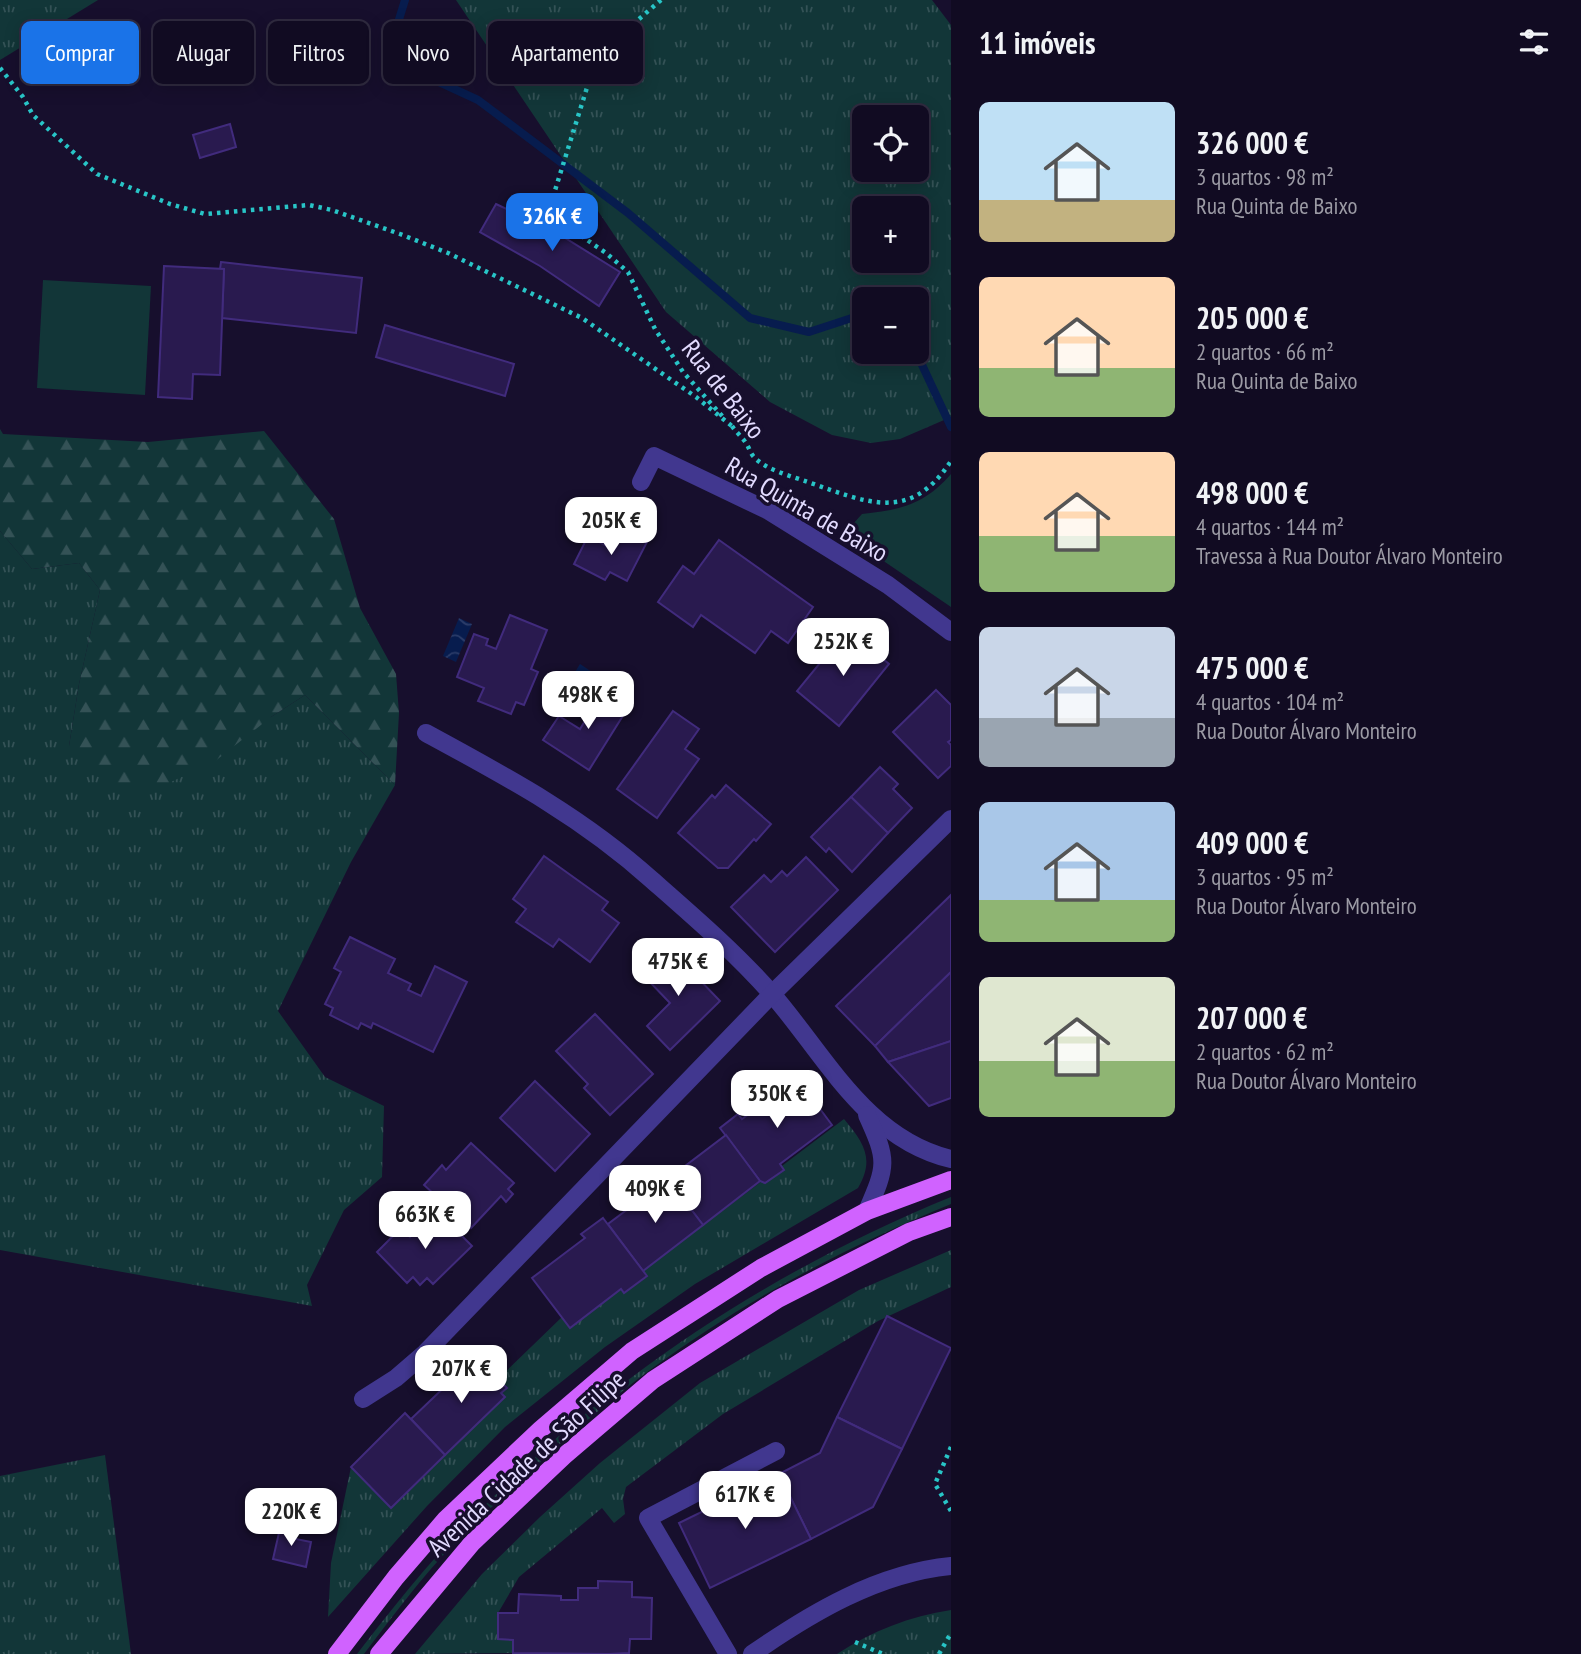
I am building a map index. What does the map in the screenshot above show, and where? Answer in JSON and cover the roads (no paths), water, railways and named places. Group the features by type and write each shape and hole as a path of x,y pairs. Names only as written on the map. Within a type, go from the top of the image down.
{"main road":[{"name":"Avenida Cidade de São Filipe","path":"337,1654 396,1577 446,1519 541,1429 632,1351 761,1268 867,1211 951,1180"},
{"name":"Avenida Cidade de São Filipe","path":"379,1654 471,1543 653,1380 778,1299 909,1232 951,1217"}],"street":[{"name":"Rua Quinta de Baixo","path":"641,482 654,456 757,505 888,585 951,632"},
{"path":"426,733 532,790 578,820 651,879 772,994 864,1109 905,1141 933,1155 951,1159"},
{"path":"363,1399 396,1378 425,1353 772,994 951,819"},
{"path":"864,1109 881,1146 883,1165 881,1178 867,1211"},
{"path":"728,1654 649,1518 776,1451"},
{"path":"752,1654 795,1624 854,1593 899,1577 951,1566"}],"water":[{"path":"459,618 472,624 456,662 443,656"},
{"path":"580,664 595,674 582,694 571,696 567,694 566,687"}],"waterway":[{"path":"405,0 387,58 478,100 628,213 750,318 809,332 852,318"},
{"path":"922,364 951,427"}]}
